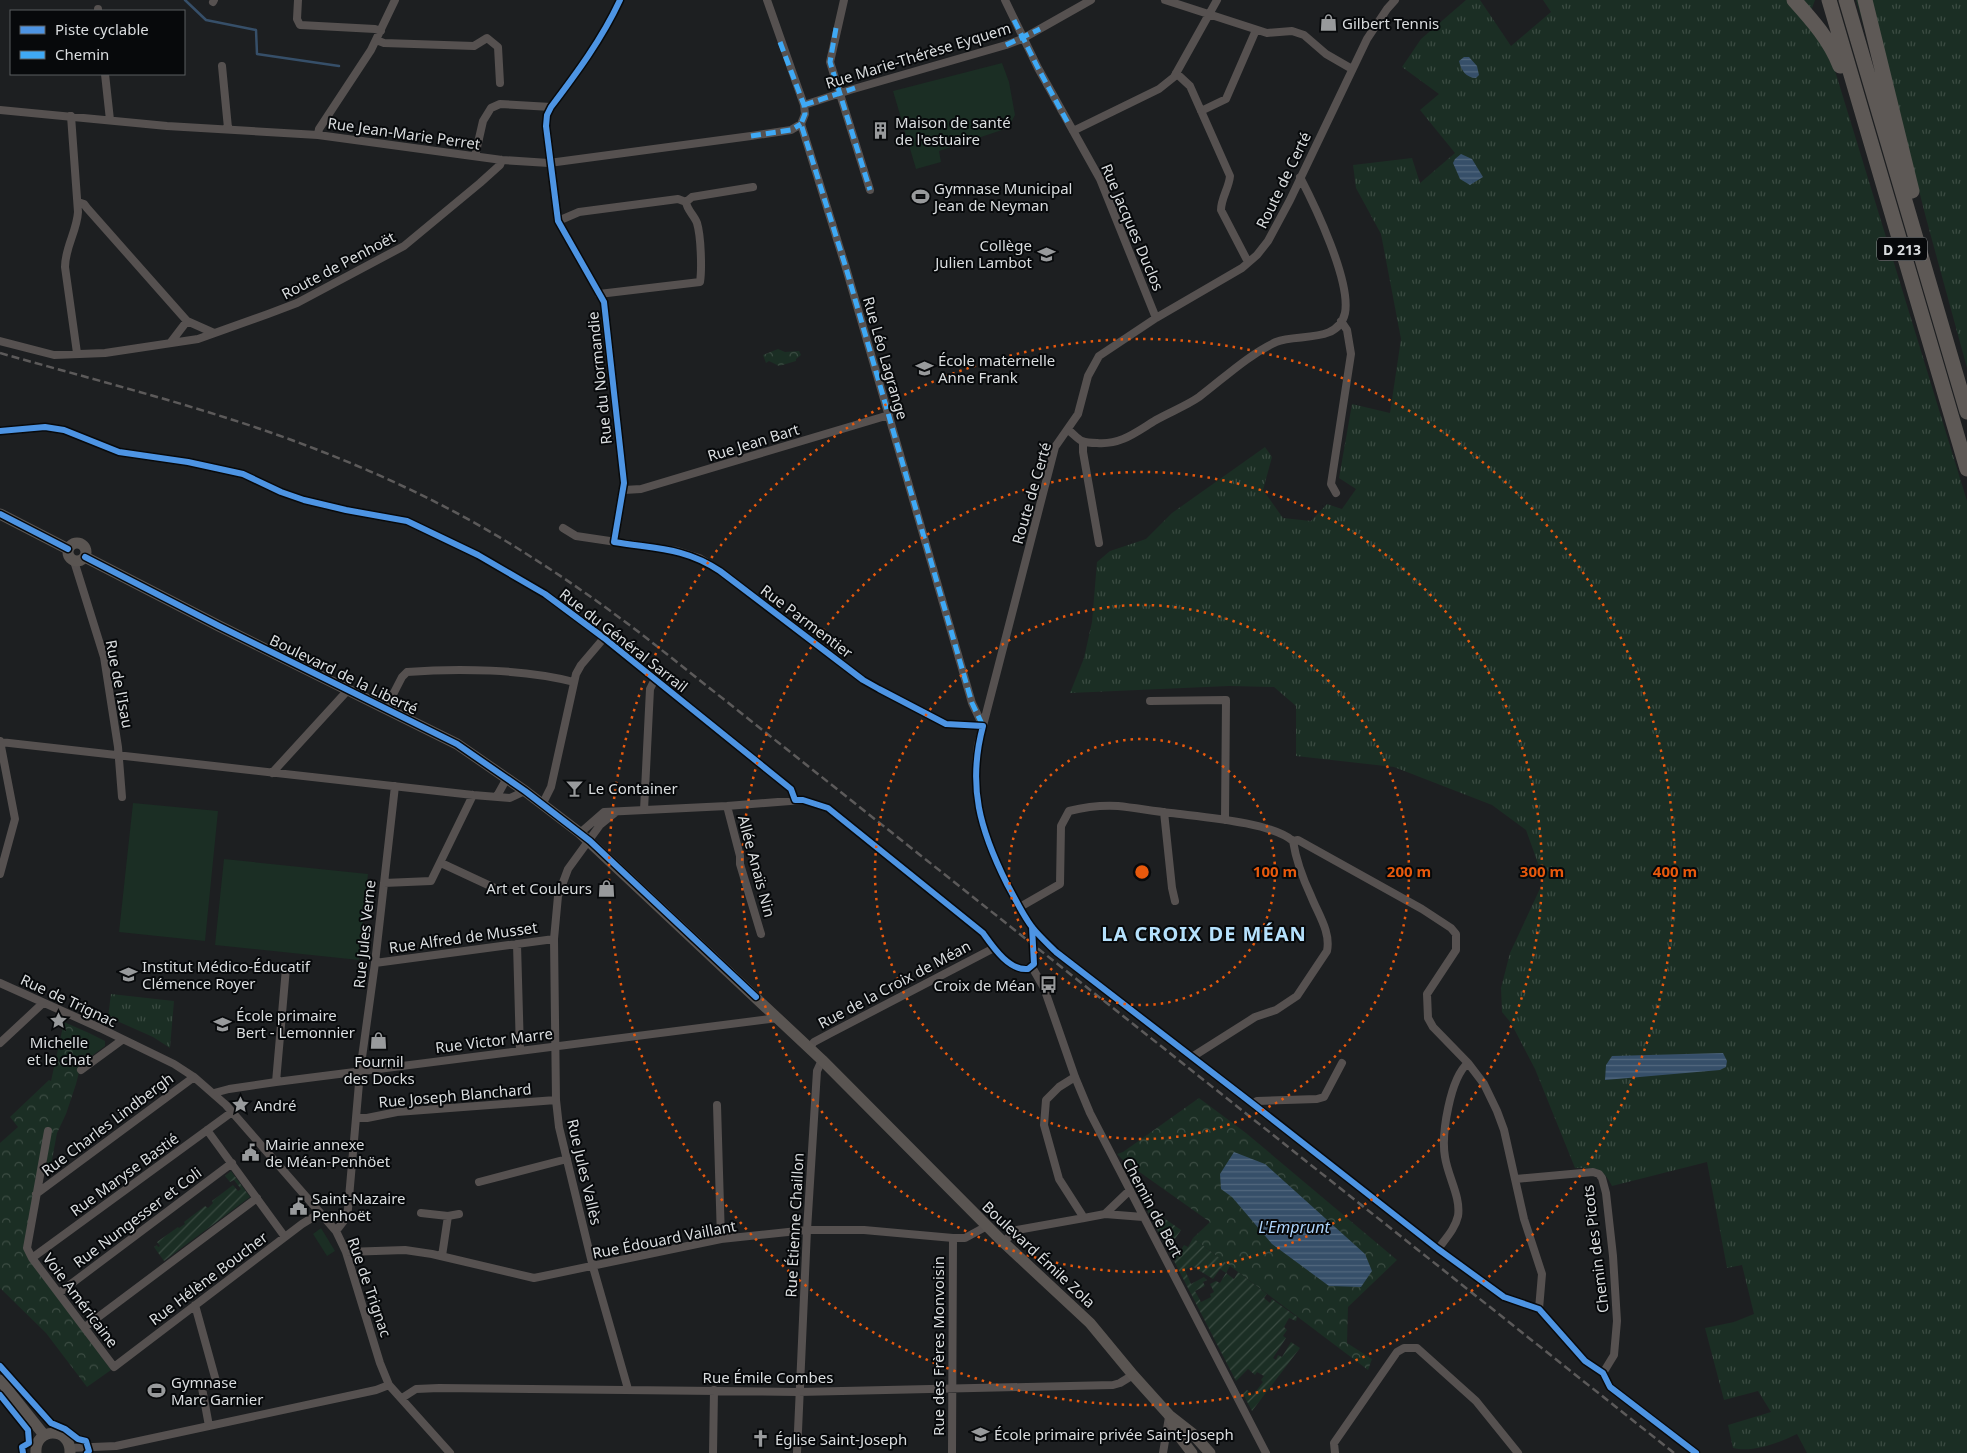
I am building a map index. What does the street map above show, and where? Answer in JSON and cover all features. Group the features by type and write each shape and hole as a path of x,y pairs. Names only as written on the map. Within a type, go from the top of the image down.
{"highway":[{"path":"1794,0 1815,23 1835,51 1853,106 1863,116"},
{"name":"D 213","path":"1829,0 1967,469"},
{"name":"D 213","path":"1846,0 1967,412"},
{"path":"1865,0 1925,244 1922,260"}],"main road":[{"path":"0,514 68,549"},
{"path":"80,543 85,548 79,559 69,557 68,549 80,543"},
{"name":"Boulevard de la Liberté","path":"79,559 457,744 525,790 590,841 778,1018"},
{"name":"Boulevard Émile Zola","path":"778,1018 1003,1242 1090,1323 1169,1415 1192,1433 1210,1453"},
{"path":"0,1380 44,1435"},
{"name":"Boulevard Émile Zola","path":"1169,1415 1178,1436 1192,1453"},
{"path":"36,1453 37,1444 44,1435 49,1433 60,1434 68,1442 70,1450"}],"street":[{"path":"298,0 297,19 300,25 375,29 381,31"},
{"path":"318,135 319,130 376,40 395,0"},
{"path":"549,162 547,115 607,26 620,0"},
{"name":"Rue Léo Lagrange","path":"767,0 804,105 805,114 801,124 843,259 972,703 982,726"},
{"path":"844,0 830,62 870,190"},
{"name":"Rue Jacques Duclos","path":"1005,0 1022,39 1100,179 1156,318"},
{"name":"Rue Marie-Thérèse Eyquem","path":"804,105 839,93 1006,45 1022,39 1091,0"},
{"path":"1165,0 1270,34 1292,32 1304,35 1326,54 1352,69"},
{"path":"1073,131 1159,90 1176,73 1217,0"},
{"name":"Route de Certé","path":"1032,927 990,849 981,823 976,792 975,769 982,726 1055,447 1078,414 1088,376 1099,356 1156,318 1248,262 1257,255 1268,241 1367,39 1395,0"},
{"path":"1201,111 1226,99 1256,30"},
{"path":"376,40 384,43 474,46 487,38 498,47 500,83"},
{"path":"222,66 228,128"},
{"path":"1176,73 1190,86 1230,176 1229,185 1221,202 1221,210 1248,262"},
{"path":"105,75 110,120"},
{"path":"475,156 483,121 491,108 500,104 551,107"},
{"name":"Rue Jean-Marie Perret","path":"0,110 167,126 228,128 318,135 502,160 549,162 791,130 801,124"},
{"path":"71,116 72,148 81,203 77,223 65,254 65,267 77,353"},
{"name":"Route de Penhoët","path":"0,341 54,355 77,353 105,354 198,339 214,334 297,303 404,246 480,183 500,165 502,160"},
{"name":"Rue du Normandie","path":"549,162 558,221 604,302 624,490 614,542"},
{"path":"1068,430 1083,442 1109,444 1124,440 1198,398 1226,374 1270,345 1288,339 1326,334 1334,329 1341,321 1345,312 1339,268 1316,209 1300,177"},
{"path":"686,202 692,197 754,188"},
{"path":"558,221 579,212 678,199 686,202"},
{"path":"599,294 700,282 696,222 686,202"},
{"path":"81,203 187,321 214,334"},
{"path":"171,342 187,321"},
{"path":"1336,493 1331,484 1351,354 1348,330 1341,321"},
{"name":"Rue Jean Bart","path":"624,490 641,489 888,415"},
{"name":"Rue du Général Sarrail","path":"0,431 45,428 64,430 119,452 188,462 243,474 281,492 304,500 407,521 478,554 545,594 604,638 792,788 795,800"},
{"path":"1083,442 1083,452 1099,543"},
{"name":"Rue Parmentier","path":"563,528 576,536 677,551 699,558 720,571 863,680 946,724 982,726"},
{"name":"Rue de l'Isau","path":"79,559 104,658 119,756"},
{"path":"543,804 551,787 574,682 581,665 604,638"},
{"path":"386,708 402,677 407,672 479,671 533,675 574,682"},
{"path":"644,810 650,689 655,680"},
{"path":"272,773 348,690"},
{"path":"1150,701 1226,700 1225,820"},
{"path":"0,874 15,820 0,742 473,795 510,798 525,790"},
{"path":"119,756 122,797"},
{"path":"498,796 507,778"},
{"name":"Rue Jules Verne","path":"336,1231 346,1218 348,1208 360,1072 375,963 395,786"},
{"path":"384,883 431,881 473,795"},
{"path":"580,833 598,815 604,812 803,800 828,808 982,934 994,948 1016,967 1023,970 1032,967 1034,960 1032,927"},
{"name":"Allée Anaïs Nin","path":"728,806 740,856 740,864 761,934"},
{"path":"1020,907 1060,884 1061,826 1069,811 1086,807 1117,806 1225,820 1264,828 1287,836 1293,841 1295,854 1327,934 1329,944 1327,951 1297,996 1276,1010 1255,1017 1194,1056"},
{"name":"Rue Jules Vallès","path":"616,812 600,825 568,869 558,896 554,939 556,1100 559,1127 593,1267 628,1389"},
{"path":"1164,812 1175,901"},
{"path":"1293,841 1298,840 1422,909 1456,934 1456,950 1427,994 1426,1007 1428,1018 1433,1027 1468,1063 1484,1084 1497,1111 1504,1130 1524,1219 1542,1274 1542,1296 1539,1309"},
{"path":"441,863 499,890"},
{"path":"1032,927 1056,952 1194,1056 1438,1248 1504,1297 1539,1309 1585,1361 1603,1373 1610,1387 1696,1453"},
{"name":"Rue Alfred de Musset","path":"375,963 554,939"},
{"path":"518,944 520,1051"},
{"name":"Rue de la Croix de Méan","path":"809,1048 814,1042 994,948"},
{"name":"Chemin de Bert","path":"1032,967 1044,988 1094,1121 1266,1453"},
{"path":"276,1082 286,968"},
{"name":"Rue de Trignac","path":"0,983 174,1064 214,1093 336,1231 346,1252 380,1363 389,1384 450,1453"},
{"path":"0,1043 43,1003"},
{"name":"Rue Victor Marre","path":"214,1093 276,1082 778,1018"},
{"path":"81,1070 122,1040"},
{"name":"Rue Étienne Chaillon","path":"797,1453 798,1392 817,1071 822,1060"},
{"path":"1438,1248 1452,1231 1457,1218 1459,1203 1449,1175 1443,1144 1453,1091 1464,1067 1468,1063"},
{"path":"1254,1104 1257,1101 1317,1099 1324,1097 1342,1064"},
{"name":"Rue Charles Lindbergh","path":"36,1194 194,1077"},
{"path":"1076,1077 1059,1087 1046,1100 1044,1125 1059,1179 1084,1218"},
{"name":"Rue Joseph Blanchard","path":"357,1118 397,1112 556,1100"},
{"path":"717,1105 721,1239"},
{"name":"Rue Maryse Bastié","path":"32,1258 232,1112"},
{"path":"207,1130 285,1237"},
{"name":"Voie Américaine","path":"48,1131 26,1248 114,1367"},
{"path":"479,1182 567,1160"},
{"name":"Rue Nungesser et Coli","path":"59,1293 232,1164"},
{"name":"Chemin des Picots","path":"1516,1179 1593,1172 1599,1174 1602,1178 1606,1193 1613,1256 1617,1321 1614,1355 1603,1373"},
{"path":"1105,1214 1130,1190"},
{"path":"84,1327 257,1198"},
{"name":"Rue Hélène Boucher","path":"114,1367 285,1237 320,1213"},
{"path":"421,1213 448,1216 459,1214"},
{"path":"1003,1242 1017,1230 1105,1214 1143,1217"},
{"path":"442,1256 448,1216"},
{"name":"Rue Édouard Vaillant","path":"346,1252 405,1250 442,1256 534,1278 721,1239 807,1230 864,1230 965,1238 987,1226"},
{"name":"Rue des Frères Monvoisin","path":"952,1453 953,1238"},
{"path":"195,1305 216,1381 202,1388 209,1426"},
{"path":"1335,1453 1334,1443 1397,1352 1404,1348 1417,1348 1476,1401 1518,1453"},
{"name":"Rue Émile Combes","path":"402,1398 416,1389 430,1388 798,1392 1113,1385 1133,1375"},
{"path":"70,1450 116,1446 376,1390 389,1384"},
{"path":"713,1453 714,1390"},
{"path":"1163,1453 1169,1415"}],"green space":[{"path":"1466,0 1480,0 1511,46 1551,12 1543,0 1815,0 1811,11 1832,61 1967,501 1967,1453 1807,1453 1797,1434 1774,1444 1757,1448 1733,1448 1728,1425 1771,1412 1758,1391 1724,1400 1705,1328 1734,1322 1754,1314 1742,1265 1727,1268 1707,1162 1612,1186 1605,1175 1598,1170 1593,1168 1575,1168 1535,1069 1511,1023 1502,1012 1501,988 1510,953 1544,880 1526,830 1492,805 1394,767 1296,756 1296,706 1274,687 1229,686 1070,693 1084,658 1092,622 1097,562 1110,551 1146,539 1172,513 1265,447 1272,457 1263,490 1283,518 1311,521 1327,504 1342,509 1356,489 1339,478 1352,404 1390,413 1401,339 1381,234 1356,188 1353,165 1412,158 1420,183 1455,153 1420,110 1439,94 1402,67 1421,39"},
{"path":"1856,0 1967,0 1967,368 1881,41 1870,46"},
{"path":"1002,63 1009,82 1015,115 1008,128 939,151 941,162 916,169 893,91"},
{"path":"778,349 785,352 799,351 801,355 796,361 779,366 769,361 766,363 763,355"},
{"path":"133,803 218,811 205,941 119,932"},
{"path":"224,859 368,874 359,960 215,945"},
{"path":"111,994 174,1001 170,1048 153,1037 108,1017"},
{"path":"64,1022 89,1033 76,1084 66,1114 57,1133 51,1165 46,1164 51,1129 47,1128 24,1247 111,1370 87,1387 46,1333 0,1288 0,1143 18,1127 10,1117 49,1080 51,1081"},
{"path":"89,1033 105,1041 105,1046 81,1064"},
{"path":"1199,1098 1246,1133 1397,1260 1348,1307 1347,1343 1372,1359 1368,1370 1193,1238 1210,1222 1124,1161 1117,1154 1123,1152"},
{"path":"231,1171 250,1197 164,1261 154,1247 160,1246 157,1242 185,1224 184,1222 205,1206 208,1208 213,1203 212,1201 233,1185 238,1191 241,1189 234,1180 230,1182 225,1176"},
{"path":"1148,1207 1181,1230 1169,1248 1178,1254 1184,1245 1188,1247 1193,1238 1230,1266 1226,1273 1234,1279 1238,1272 1267,1294 1264,1298 1270,1303 1272,1299 1297,1317 1296,1321 1289,1318 1284,1327 1287,1330 1283,1336 1286,1338 1273,1358 1276,1360 1278,1355 1282,1357 1291,1342 1300,1348 1252,1411 1243,1394 1247,1390 1253,1395 1263,1382 1261,1380 1264,1376 1257,1372 1255,1375 1248,1369 1236,1381 1174,1261 1176,1260 1164,1243 1147,1210","holes":["1192,1266 1213,1279 1220,1269 1226,1273 1220,1283 1216,1281 1210,1284 1214,1292 1210,1294 1211,1297 1201,1302 1195,1291 1205,1286 1203,1282 1207,1280 1204,1277 1191,1284 1185,1270"]},
{"path":"321,1228 335,1251 327,1256 313,1234"}],"water":[{"path":"1464,57 1469,57 1477,66 1479,75 1476,78 1469,77 1461,67 1459,61"},
{"path":"1461,154 1472,159 1483,177 1470,185 1460,179 1453,163"},
{"path":"1723,1053 1727,1061 1726,1067 1720,1070 1605,1080 1606,1065 1612,1056"},
{"name":"L'Emprunt","path":"1234,1152 1265,1164 1365,1254 1372,1271 1361,1287 1329,1286 1272,1244 1232,1197 1221,1189 1220,1174"}],"waterway":[{"path":"185,0 206,20 256,30 257,54 339,66"}],"railway":[{"path":"0,353 205,411 272,433 338,458 434,501 495,535 557,574 649,640 1674,1453"}],"marked path":[{"path":"1014,20 1069,125"},
{"path":"836,28 830,62 870,190"},
{"path":"1006,45 1040,29"},
{"path":"780,42 804,105 805,114 801,124 846,268 972,703 983,726"},
{"path":"804,105 855,88"},
{"path":"751,136 791,130 801,124"}],"cycle path":[{"path":"620,0 597,42 551,107 547,115 546,126 558,221 604,302 624,483 614,542 669,550 707,563 863,680 946,724 983,726 976,768 976,788 983,826 1007,884 1025,917 1041,937 1056,952 1438,1249 1504,1297 1539,1309 1585,1361 1603,1373 1610,1387 1696,1453"},
{"path":"0,431 45,427 64,430 119,452 188,462 243,474 281,492 304,500 407,521 478,555 545,594 604,638 791,789 795,800 803,800 828,808 983,933 1002,957 1021,969 1028,969 1034,964 1032,927"},
{"path":"0,514 68,549"},
{"path":"85,557 457,744 525,791 590,841 756,997"},
{"path":"0,1366 51,1423 65,1429 78,1439 86,1441 89,1451 87,1453"},
{"path":"0,1395 28,1430 29,1443 22,1447 23,1453"}],"place":[{"name":"Gilbert Tennis","path":"1328,23"},
{"name":"Maison de santé de l'estuaire","path":"881,131"},
{"name":"Gymnase Municipal Jean de Neyman","path":"920,197"},
{"name":"Collège Julien Lambot","path":"1046,254"},
{"name":"École maternelle Anne Frank","path":"924,369"},
{"name":"Le Container","path":"574,788"},
{"name":"Art et Couleurs","path":"606,888"},
{"name":"Institut Médico-Éducatif Clémence Royer","path":"128,975"},
{"name":"Croix de Méan","path":"1049,985"},
{"name":"Michelle et le chat","path":"59,1021"},
{"name":"École primaire Bert - Lemonnier","path":"222,1024"},
{"name":"Fournil des Docks","path":"379,1040"},
{"name":"André","path":"240,1105"},
{"name":"Mairie annexe de Méan-Penhöet","path":"251,1153"},
{"name":"Saint-Nazaire Penhoët","path":"298,1207"},
{"name":"Gymnase Marc Garnier","path":"157,1391"},
{"name":"École primaire privée Saint-Joseph","path":"980,1434"},
{"name":"Église Saint-Joseph","path":"761,1439"}],"district":[{"name":"LA CROIX DE MÉAN","path":"1204,933"}]}
